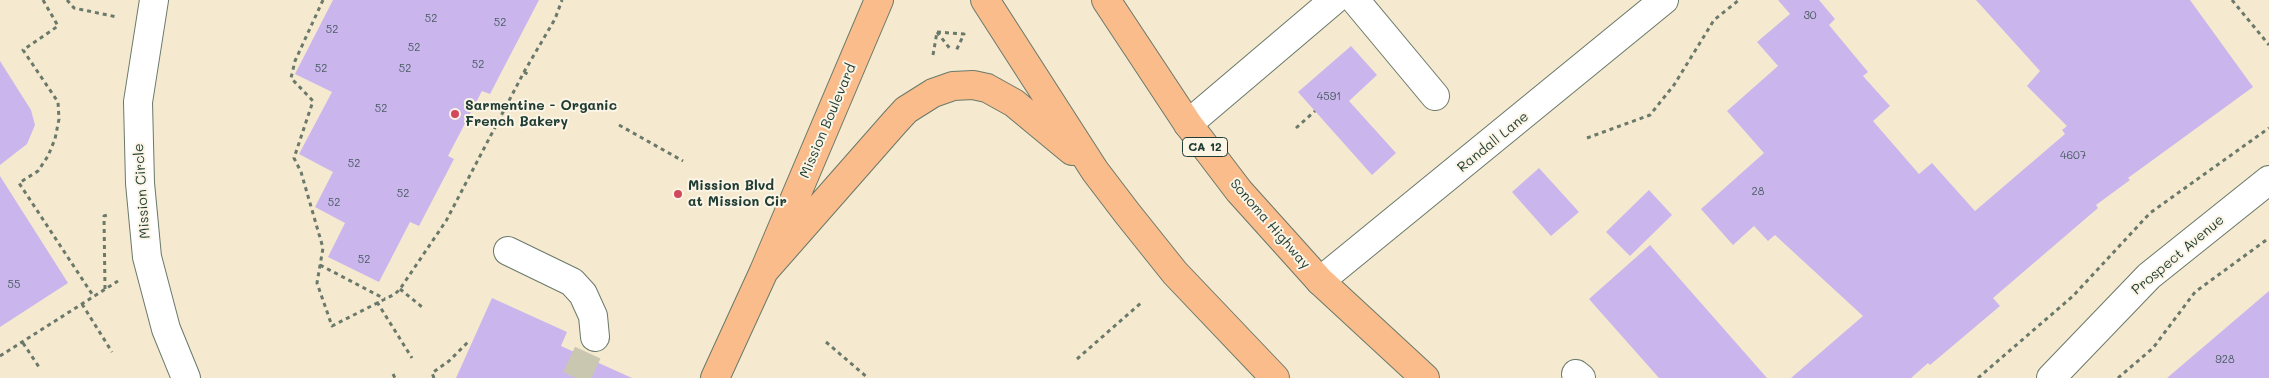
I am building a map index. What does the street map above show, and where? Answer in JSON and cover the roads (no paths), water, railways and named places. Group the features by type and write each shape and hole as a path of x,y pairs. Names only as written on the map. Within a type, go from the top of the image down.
{"main road":[{"name":"Mission Boulevard","path":"715,378 764,271 879,0"},
{"path":"985,0 1095,171 1175,273 1275,378"},
{"name":"Sonoma Highway","path":"1106,0 1188,124 1239,191 1320,282 1425,378"},
{"path":"764,271 906,110 943,89 973,85 987,88 999,94 1014,103 1095,171"}],"street":[{"name":"Mission Circle","path":"154,0 138,102 140,184 147,258 166,329 186,378"},
{"path":"1188,124 1334,0"},
{"path":"1355,0 1435,96"},
{"name":"Randall Lane","path":"1320,282 1597,57 1664,0"},
{"name":"Prospect Avenue","path":"2051,378 2149,276 2269,180"},
{"path":"508,250 572,282 583,294 593,316 595,337"}],"tunnel":[{"path":"576,378 595,337"}],"place":[{"name":"Sarmentine - Organic French Bakery","path":"455,114"},
{"name":"Mission Blvd at Mission Cir","path":"678,194"}]}
